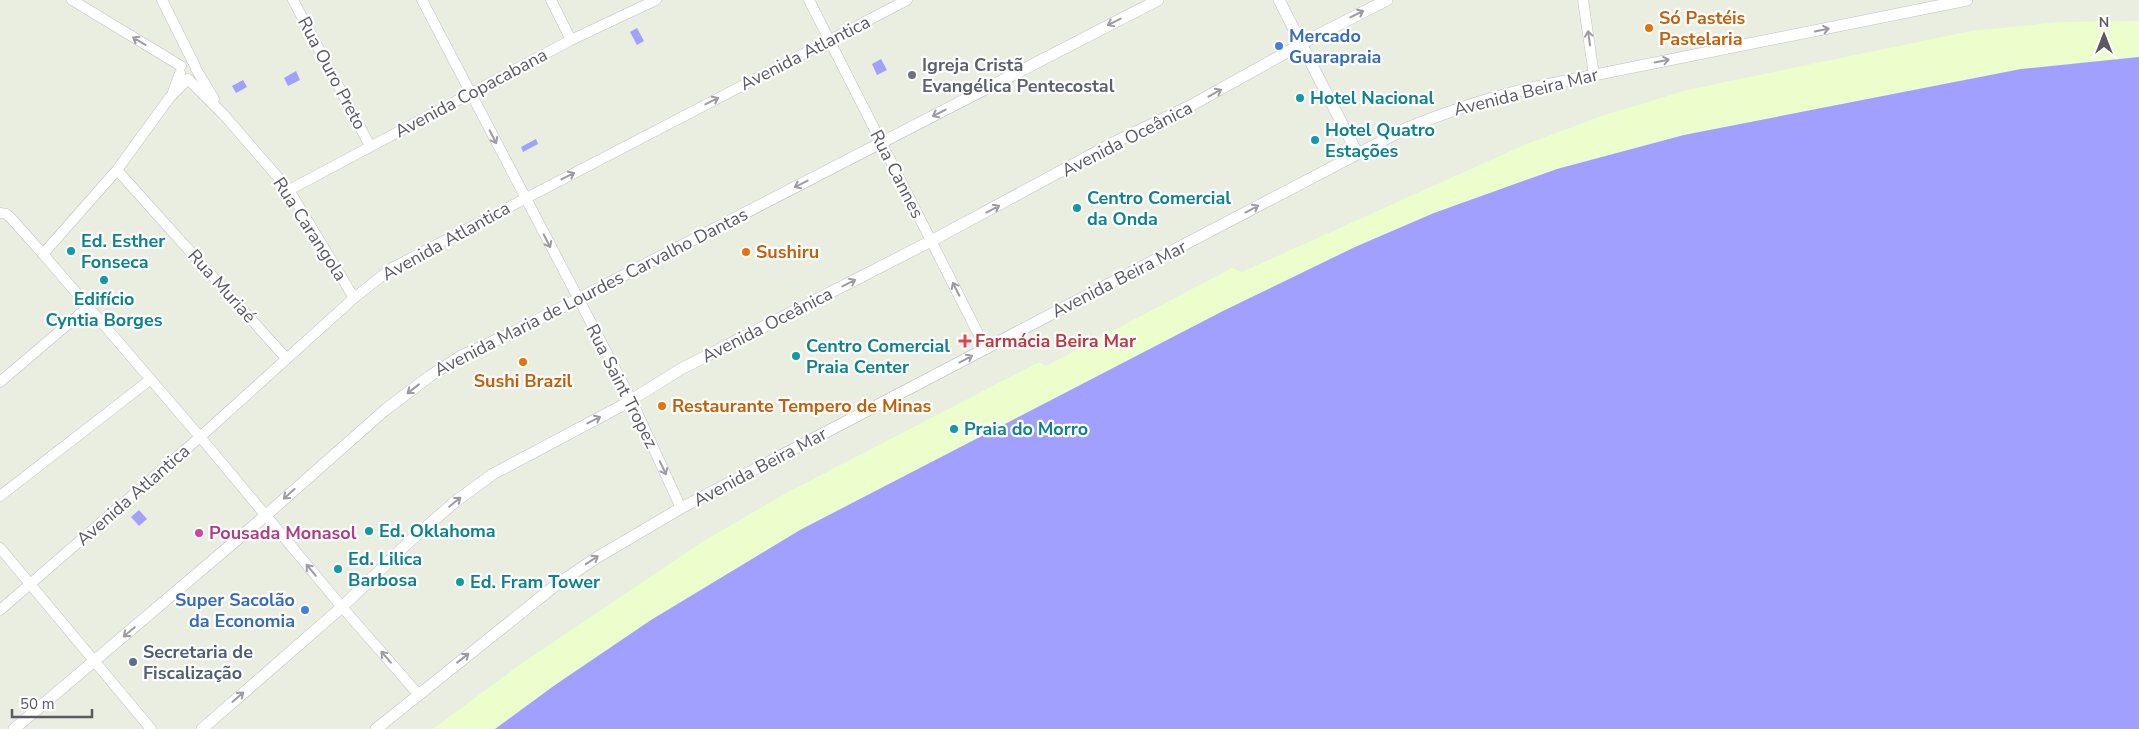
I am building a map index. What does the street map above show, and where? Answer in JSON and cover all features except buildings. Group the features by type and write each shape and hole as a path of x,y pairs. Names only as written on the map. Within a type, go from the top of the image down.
{"street":[{"path":"72,0 183,71"},
{"name":"Rua Carangola","path":"162,0 195,67 224,115"},
{"name":"Rua Ouro Preto","path":"294,0 370,146"},
{"name":"Rua Saint Tropez","path":"422,0 630,399 681,508"},
{"path":"551,0 571,40"},
{"name":"Avenida Copacabana","path":"289,190 571,40 656,0"},
{"name":"Rua Cannes","path":"809,0 986,348"},
{"name":"Avenida Atlantica","path":"0,610 200,437 354,298 392,268 907,0"},
{"name":"Avenida Maria de Lourdes Carvalho Dantas","path":"14,729 265,516 385,410 430,376 461,356 577,300 1158,0"},
{"path":"1279,0 1358,153"},
{"name":"Avenida Oceânica","path":"202,729 342,607 411,540 476,486 520,458 623,405 630,399 681,370 931,241 1113,143 1192,105 1354,16 1387,0"},
{"path":"1583,0 1594,75"},
{"name":"Avenida Beira Mar","path":"376,729 556,585 596,558 681,508 1358,153 1422,122 1480,101 1594,75 1967,0"},
{"name":"Rua Carangola","path":"178,33 183,71 289,190 354,298"},
{"path":"43,254 117,170 170,97 188,62 195,67"},
{"name":"Rua Muriaé","path":"117,170 286,358"},
{"path":"0,213 10,217 43,254 418,694"},
{"path":"0,382 88,307"},
{"path":"0,496 151,379"},
{"path":"0,548 150,729"}],"sand":[{"name":"Praia do Morro","path":"2139,21 2139,57 2021,69 1684,135 1557,169 1434,213 1355,247 1223,311 800,530 651,620 555,685 495,729 433,729 518,666 702,542 790,491 1039,362 1046,366 1232,268 1242,272 1524,145 1602,116 1687,90 1971,31 2060,22"}],"shaded area":[{"path":"637,28 644,41 637,45 630,32"},
{"path":"2139,57 2139,729 495,729 555,685 651,620 800,530 1223,311 1355,247 1434,213 1557,169 1684,135 2021,69"},
{"path":"881,59 887,70 877,75 872,64"},
{"path":"296,71 300,80 288,86 284,78"},
{"path":"243,80 247,87 236,93 232,86"},
{"path":"536,139 538,144 523,152 521,147"},
{"path":"139,510 147,519 139,526 131,517"}],"place":[{"name":"Só Pastéis Pastelaria","path":"1649,28"},
{"name":"Mercado Guarapraia","path":"1279,46"},
{"name":"Igreja Cristã Evangélica Pentecostal","path":"912,75"},
{"name":"Hotel Nacional","path":"1300,98"},
{"name":"Hotel Quatro Estações","path":"1315,140"},
{"name":"Centro Comercial da Onda","path":"1077,208"},
{"name":"Ed. Esther Fonseca","path":"71,251"},
{"name":"Sushiru","path":"746,252"},
{"name":"Edifício Cyntia Borges","path":"104,280"},
{"name":"Farmácia Beira Mar","path":"965,341"},
{"name":"Centro Comercial Praia Center","path":"796,356"},
{"name":"Sushi Brazil","path":"523,362"},
{"name":"Restaurante Tempero de Minas","path":"662,406"},
{"name":"Praia do Morro","path":"954,429"},
{"name":"Ed. Oklahoma","path":"369,531"},
{"name":"Pousada Monasol","path":"199,533"},
{"name":"Ed. Lilica Barbosa","path":"338,569"},
{"name":"Ed. Fram Tower","path":"460,582"},
{"name":"Super Sacolão da Economia","path":"305,610"},
{"name":"Secretaria de Fiscalização","path":"133,662"}]}
